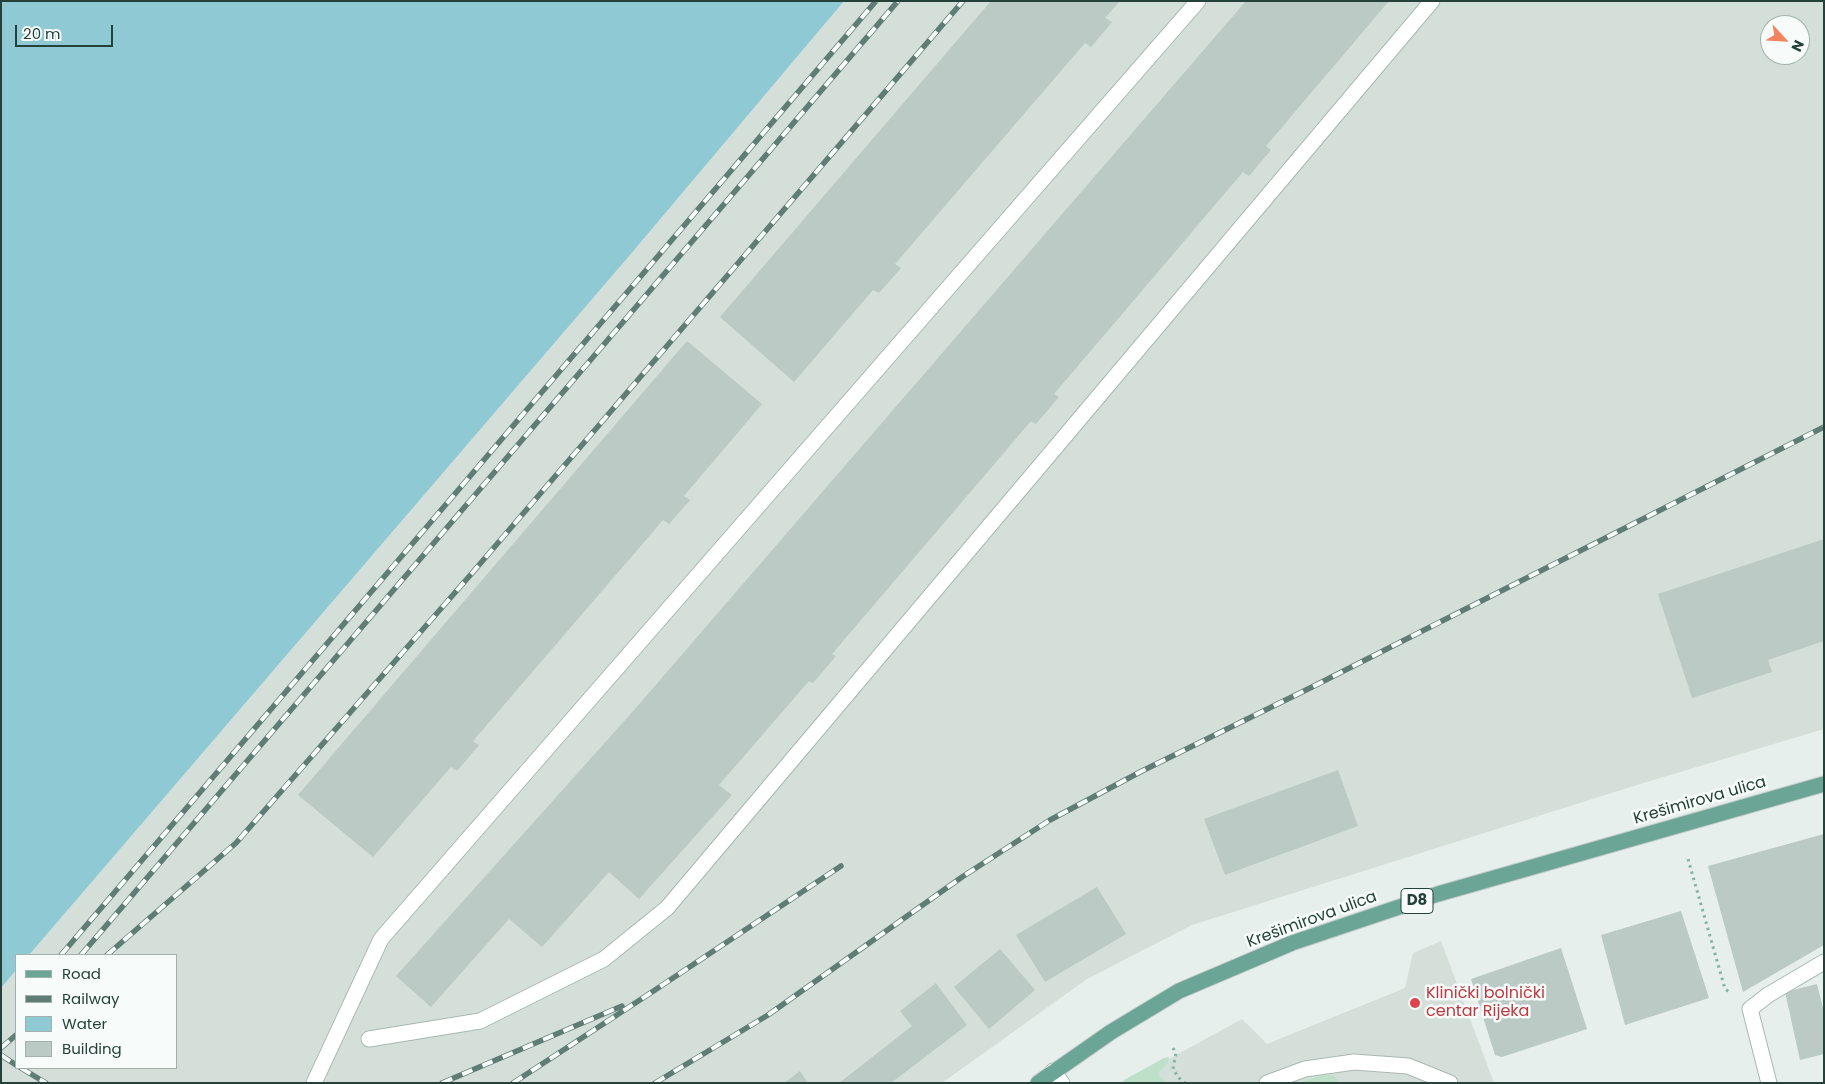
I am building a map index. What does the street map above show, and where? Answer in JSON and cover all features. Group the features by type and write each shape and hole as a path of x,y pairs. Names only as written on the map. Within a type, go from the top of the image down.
{"main road":[{"name":"Krešimirova ulica","path":"1038,1083 1058,1077 1111,1032 1179,991 1292,943 1438,894 1824,784"}],"street":[{"path":"314,1083 381,940 1198,1"},
{"path":"370,1039 480,1021 604,959 667,908 1432,1"},
{"path":"1769,1083 1750,1009 1768,995 1824,962"},
{"path":"1267,1083 1305,1069 1354,1062 1408,1066 1450,1083"}],"path":[{"path":"1688,859 1726,989 1750,1009"},
{"path":"1173,1048 1176,1053 1173,1070 1185,1083"}],"shaded area":[{"path":"842,1 1824,1 1824,729 1640,784 1192,925 1087,979 942,1083 1,1083 1,987 15,971 15,1069 178,1069 178,954 30,954"},
{"name":"Klinički bolnički centar Rijeka","path":"1441,941 1494,1083 1125,1083 1242,1019 1267,1044 1405,988 1413,953"}],"green space":[{"path":"1169,1057 1168,1064 1160,1071 1159,1075 1167,1083 1123,1083 1124,1080"},
{"path":"1323,1075 1333,1075 1340,1083 1298,1083"}],"water":[{"path":"1,1 844,1 629,256 30,954 15,954 15,971 1,988"}],"building":[{"path":"991,1 1120,1 1105,18 1112,22 1091,47 1085,43 895,264 901,268 879,293 873,290 794,382 720,317"},
{"path":"1246,1 1389,1 1266,146 1271,150 1249,176 1243,172 1054,394 1059,397 1036,424 1031,421 832,654 836,656 813,683 809,681 719,785 732,795 639,899 609,872 542,947 509,919 431,1007 396,976 635,709"},
{"path":"687,341 762,404 684,496 690,500 669,524 663,520 473,741 479,745 457,771 451,767 373,857 298,795"},
{"path":"1824,539 1824,641 1768,660 1772,672 1692,698 1658,594"},
{"path":"1338,770 1358,826 1225,875 1204,819"},
{"path":"1824,834 1824,945 1743,992 1708,866"},
{"path":"1097,887 1126,934 1045,982 1016,935"},
{"path":"1681,911 1709,998 1625,1025 1601,935"},
{"path":"1561,948 1587,1029 1502,1057 1495,1055 1471,979"},
{"path":"1000,949 1035,990 989,1029 954,987"},
{"path":"936,983 967,1025 891,1083 839,1083 912,1026 900,1011"},
{"path":"1817,984 1824,1012 1824,1054 1800,1060 1785,992"},
{"path":"800,1071 808,1083 784,1083"}],"railway":[{"path":"62,954 876,1"},
{"path":"82,954 898,1"},
{"path":"108,954 236,843 473,572 963,1"},
{"path":"655,1083 768,1015 962,877 1050,820 1142,771 1312,687 1824,427"},
{"path":"513,1083 841,866"},
{"path":"442,1083 622,1006"},
{"path":"1,1048 15,1036"},
{"path":"1,1055 15,1064"},
{"path":"23,1069 46,1083"}],"place":[{"name":"Klinički bolnički centar Rijeka","path":"1415,1003"}]}
